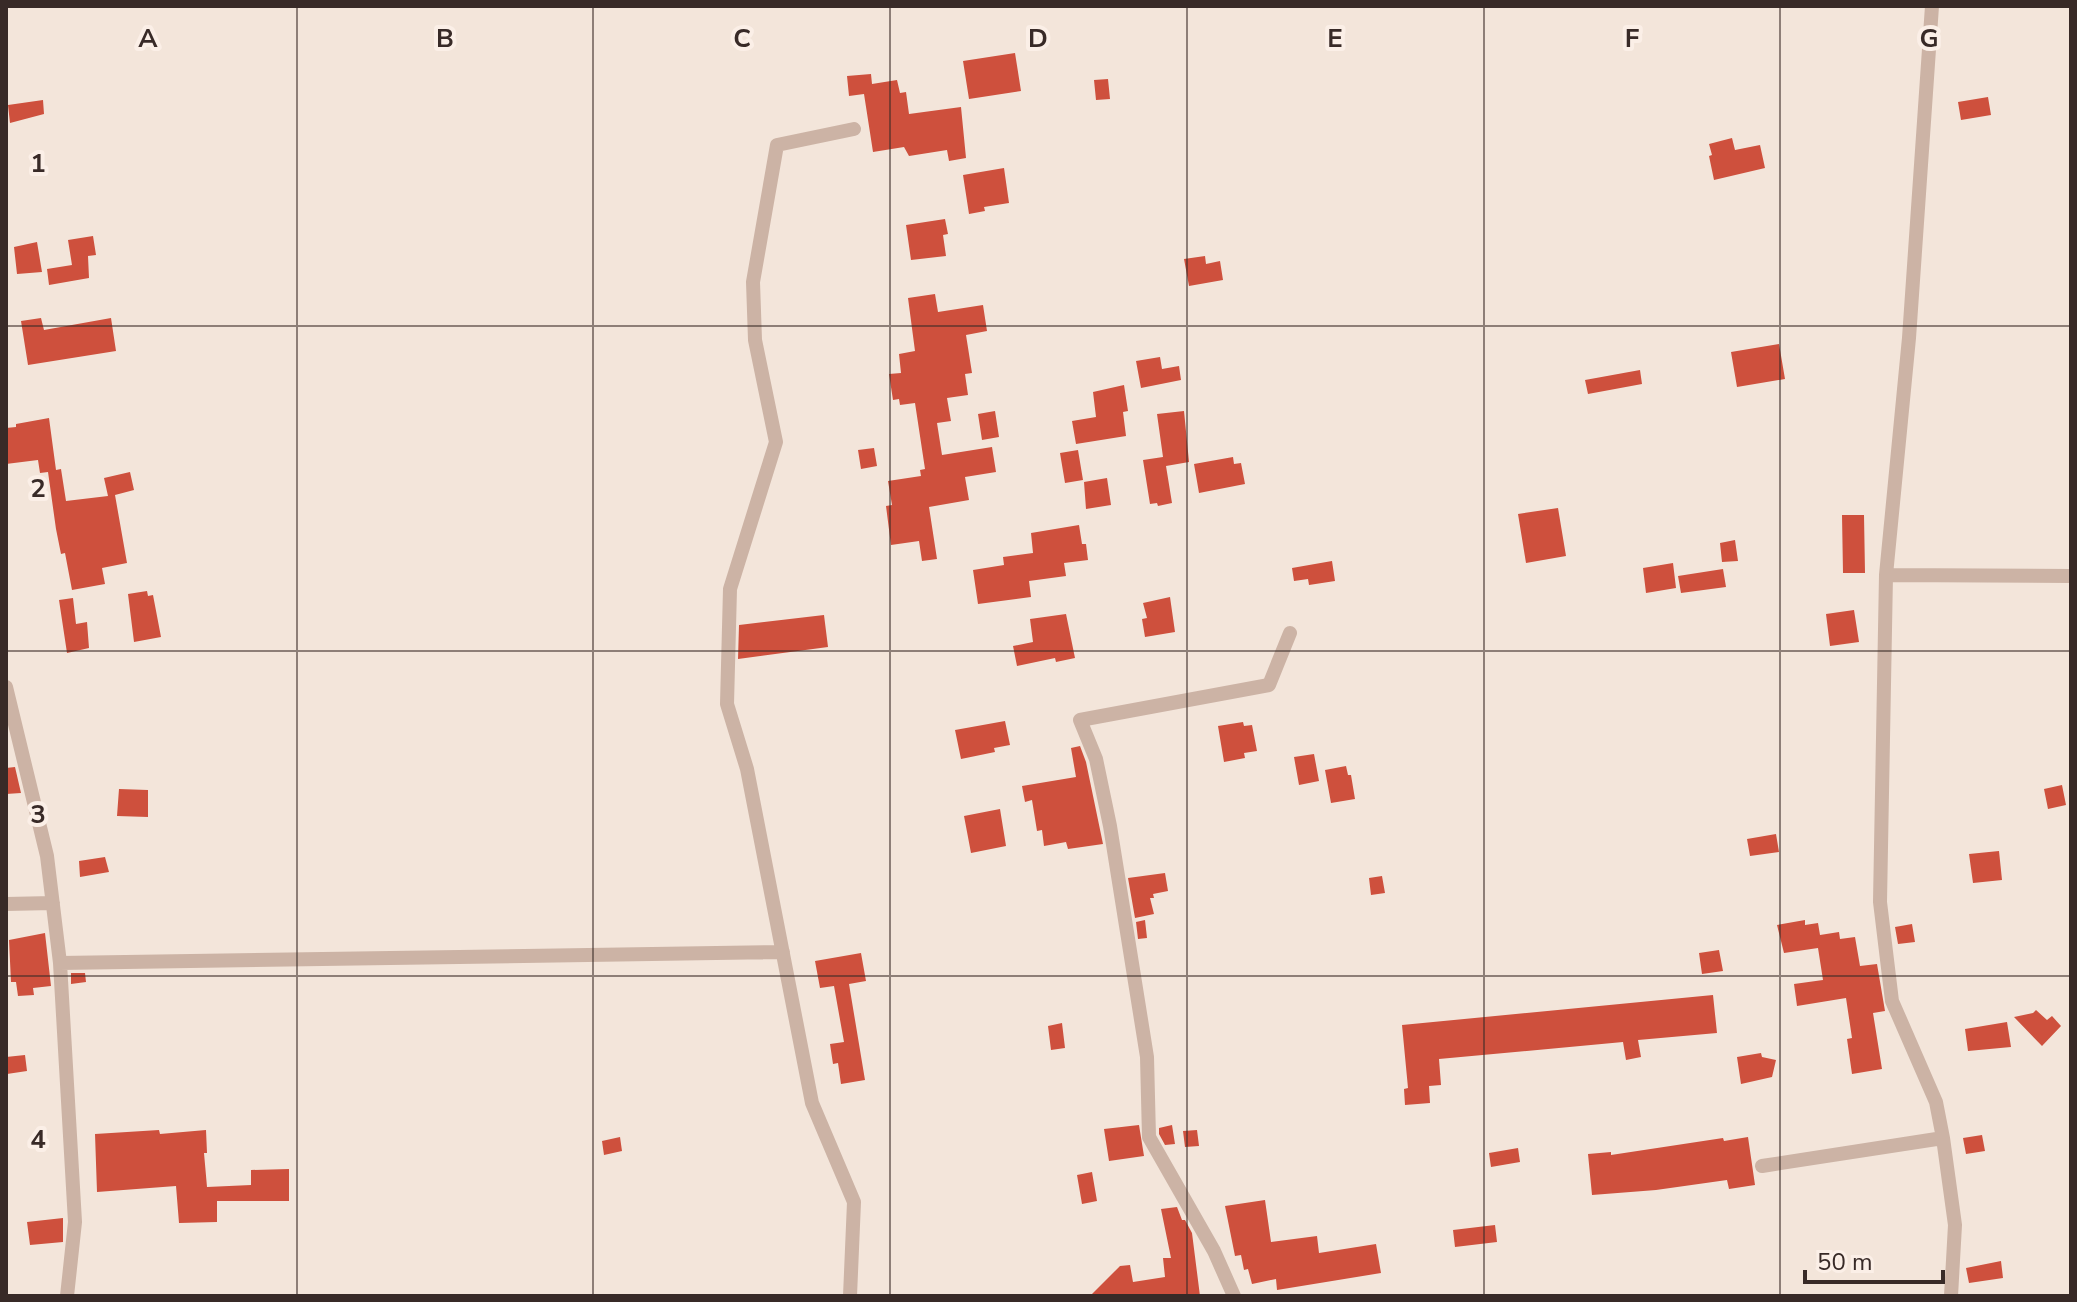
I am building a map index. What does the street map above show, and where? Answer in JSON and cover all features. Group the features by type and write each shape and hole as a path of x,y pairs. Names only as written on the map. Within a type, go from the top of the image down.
{"street":[{"path":"1932,6 1909,338 1886,575 1880,902 1892,1001 1936,1102 1943,1138 1955,1225 1951,1296"},
{"path":"850,1296 854,1202 812,1103 747,769 727,704 730,589 776,442 755,340 753,282 777,145 854,129"},
{"path":"1886,575 2071,576"},
{"path":"1234,1296 1214,1251 1149,1137 1147,1057 1110,826 1096,759 1080,720 1269,685 1290,633"},
{"path":"6,687 47,856 60,963 75,1222 67,1296"},
{"path":"6,904 53,903"},
{"path":"60,963 783,952"},
{"path":"1762,1166 1943,1138"}],"building":[{"path":"1015,53 1021,91 969,99 963,61"},
{"path":"871,74 872,84 897,80 900,93 906,92 909,114 961,107 966,158 949,161 947,150 909,156 904,147 873,152 864,94 849,96 847,76"},
{"path":"1108,79 1110,99 1096,100 1094,80"},
{"path":"1988,97 1991,115 1961,120 1958,102"},
{"path":"43,100 44,114 10,123 8,105"},
{"path":"1732,138 1735,150 1760,145 1765,168 1714,180 1709,144"},
{"path":"1004,168 1009,203 984,207 985,211 969,214 963,175"},
{"path":"945,219 948,234 943,235 946,256 911,260 906,225"},
{"path":"93,236 96,255 88,256 89,278 49,285 47,269 72,265 68,240"},
{"path":"37,242 42,272 17,274 14,247"},
{"path":"1205,256 1206,264 1220,261 1223,280 1189,286 1184,259"},
{"path":"935,294 938,312 983,305 987,331 966,335 972,373 965,374 968,395 947,398 951,421 937,423 942,455 992,447 996,472 965,477 969,500 929,507 937,559 922,561 919,541 891,545 886,506 892,505 888,481 921,476 920,470 925,469 915,403 900,405 899,399 893,400 889,374 901,373 899,354 915,351 908,298"},
{"path":"41,318 44,330 111,318 116,351 28,365 21,321"},
{"path":"1779,344 1785,379 1737,387 1731,352"},
{"path":"1160,357 1162,369 1179,366 1181,380 1141,388 1136,361"},
{"path":"1640,370 1642,384 1588,394 1585,380"},
{"path":"1124,385 1128,411 1123,412 1126,436 1076,444 1072,421 1096,417 1093,392"},
{"path":"995,411 999,437 982,440 978,414"},
{"path":"1184,411 1189,462 1166,466 1172,503 1150,504 1143,460 1163,457 1157,414"},
{"path":"49,418 56,470 61,469 66,501 108,496 104,478 130,472 134,490 115,495 127,563 102,568 105,584 72,590 65,553 61,554 48,472 40,473 38,460 6,464 6,428"},
{"path":"874,448 877,466 861,469 858,450"},
{"path":"1078,450 1083,480 1065,483 1060,453"},
{"path":"1233,457 1234,464 1241,463 1245,484 1199,493 1194,464"},
{"path":"1107,478 1111,505 1086,509 1084,482"},
{"path":"1558,508 1566,556 1526,563 1518,514"},
{"path":"1842,515 1864,515 1865,573 1843,573"},
{"path":"1079,525 1088,560 1064,563 1066,576 1029,581 1031,597 978,604 973,570 1004,565 1003,557 1033,553 1031,533"},
{"path":"1735,540 1738,561 1722,562 1720,543"},
{"path":"1332,561 1335,581 1309,585 1308,579 1294,581 1292,568"},
{"path":"1673,563 1676,588 1646,593 1643,568"},
{"path":"1723,569 1726,587 1681,593 1678,576"},
{"path":"147,591 148,596 153,595 161,637 134,642 128,594"},
{"path":"1170,597 1175,632 1145,637 1142,619 1147,618 1143,603"},
{"path":"73,598 76,624 87,622 89,648 67,653 59,600"},
{"path":"1854,610 1859,642 1830,646 1826,614"},
{"path":"1066,614 1075,658 1056,662 1055,658 1017,666 1013,646 1033,642 1030,619"},
{"path":"824,615 828,647 738,659 739,625"},
{"path":"1005,721 1010,745 994,748 995,752 961,759 955,730"},
{"path":"1243,722 1244,726 1252,725 1257,751 1244,753 1245,758 1224,762 1218,726"},
{"path":"1080,746 1103,844 1068,849 1066,842 1044,846 1042,830 1037,831 1032,800 1025,802 1022,786 1076,777 1071,748"},
{"path":"1314,754 1319,781 1299,785 1294,757"},
{"path":"1346,766 1348,775 1351,775 1355,799 1331,803 1325,770"},
{"path":"15,767 21,793 6,794 6,768"},
{"path":"2062,785 2066,805 2048,809 2044,789"},
{"path":"119,789 148,790 148,817 117,816"},
{"path":"1000,809 1006,846 971,853 964,816"},
{"path":"1776,834 1779,852 1750,856 1747,839"},
{"path":"1999,851 2002,880 1973,883 1969,854"},
{"path":"105,857 109,872 80,877 79,861"},
{"path":"1165,873 1168,891 1153,894 1154,898 1150,898 1154,914 1135,918 1128,878"},
{"path":"1382,876 1385,893 1371,895 1369,878"},
{"path":"1145,920 1147,938 1138,939 1136,922"},
{"path":"1805,920 1805,925 1818,923 1820,935 1839,932 1840,939 1855,937 1860,966 1877,964 1885,1011 1873,1013 1882,1069 1852,1074 1847,1039 1852,1038 1846,998 1797,1006 1794,984 1823,980 1818,948 1784,953 1777,925"},
{"path":"1912,924 1915,942 1898,944 1895,927"},
{"path":"45,933 51,986 33,988 34,995 18,996 16,982 11,982 9,940"},
{"path":"1719,950 1723,971 1702,974 1699,953"},
{"path":"861,953 866,981 849,984 865,1080 841,1084 838,1063 833,1064 830,1044 844,1042 834,986 820,988 815,961"},
{"path":"71,973 85,973 86,982 71,984"},
{"path":"1713,995 1717,1033 1638,1040 1641,1057 1626,1060 1623,1042 1439,1059 1441,1085 1429,1086 1430,1103 1405,1105 1404,1089 1408,1088 1402,1025"},
{"path":"2036,1010 2047,1020 2052,1016 2061,1026 2042,1046 2014,1017"},
{"path":"2007,1022 2011,1047 1968,1051 1965,1029"},
{"path":"1062,1023 1065,1048 1051,1050 1048,1026"},
{"path":"1761,1053 1762,1057 1776,1060 1772,1077 1741,1084 1737,1057"},
{"path":"25,1055 27,1071 7,1074 6,1057"},
{"path":"1139,1125 1144,1156 1109,1161 1104,1129"},
{"path":"1172,1125 1175,1144 1165,1145 1159,1128"},
{"path":"159,1130 160,1134 206,1130 207,1153 204,1153 207,1187 251,1185 251,1170 289,1169 289,1201 217,1201 217,1222 179,1223 176,1186 97,1192 95,1134"},
{"path":"1197,1130 1199,1146 1185,1147 1183,1131"},
{"path":"1982,1135 1985,1151 1966,1154 1963,1138"},
{"path":"620,1137 622,1151 604,1155 602,1141"},
{"path":"1748,1137 1755,1185 1729,1189 1727,1180 1592,1195 1588,1154 1611,1152 1611,1155"},
{"path":"1518,1148 1520,1162 1491,1167 1489,1153"},
{"path":"1092,1172 1097,1201 1082,1204 1077,1175"},
{"path":"1265,1200 1271,1242 1317,1236 1319,1253 1376,1244 1381,1273 1277,1290 1276,1279 1252,1284 1248,1269 1244,1270 1241,1255 1235,1256 1225,1206"},
{"path":"1177,1207 1192,1233 1200,1296 1090,1296 1120,1266 1130,1265 1133,1282 1165,1277 1163,1258 1171,1258 1161,1209"},
{"path":"63,1218 63,1242 30,1245 27,1222"},
{"path":"1495,1225 1497,1242 1455,1247 1453,1230"},
{"path":"2001,1261 2003,1278 1969,1283 1966,1268"}]}
